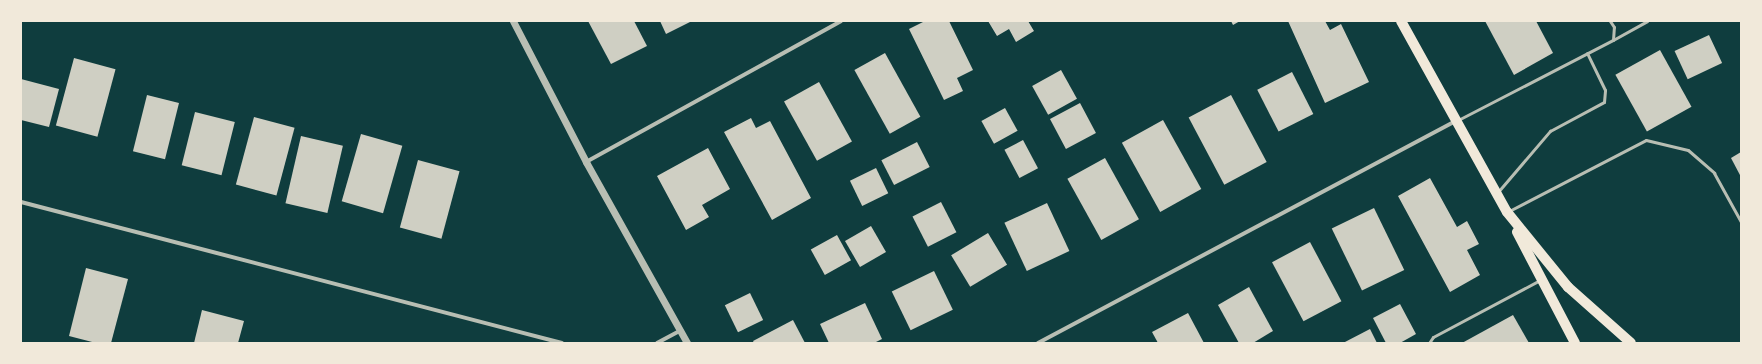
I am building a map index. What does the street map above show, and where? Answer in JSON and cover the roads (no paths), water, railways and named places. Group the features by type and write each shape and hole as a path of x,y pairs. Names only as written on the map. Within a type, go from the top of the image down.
{"main road":[{"path":"1401,21 1507,212 1575,343"},
{"path":"1507,212 1568,288 1631,343"}],"street":[{"path":"513,21 586,162 687,343"},
{"path":"586,162 841,21"},
{"path":"1038,343 1456,121"},
{"path":"21,202 562,343"},
{"path":"657,343 680,331"}],"lane":[{"path":"1610,21 1614,27 1613,40"},
{"path":"1456,121 1588,54 1647,21"},
{"path":"1497,194 1550,131 1604,102 1605,90 1588,54"},
{"path":"1507,212 1646,140 1688,150 1714,173 1741,222"},
{"path":"1429,343 1433,337 1542,279"}]}
